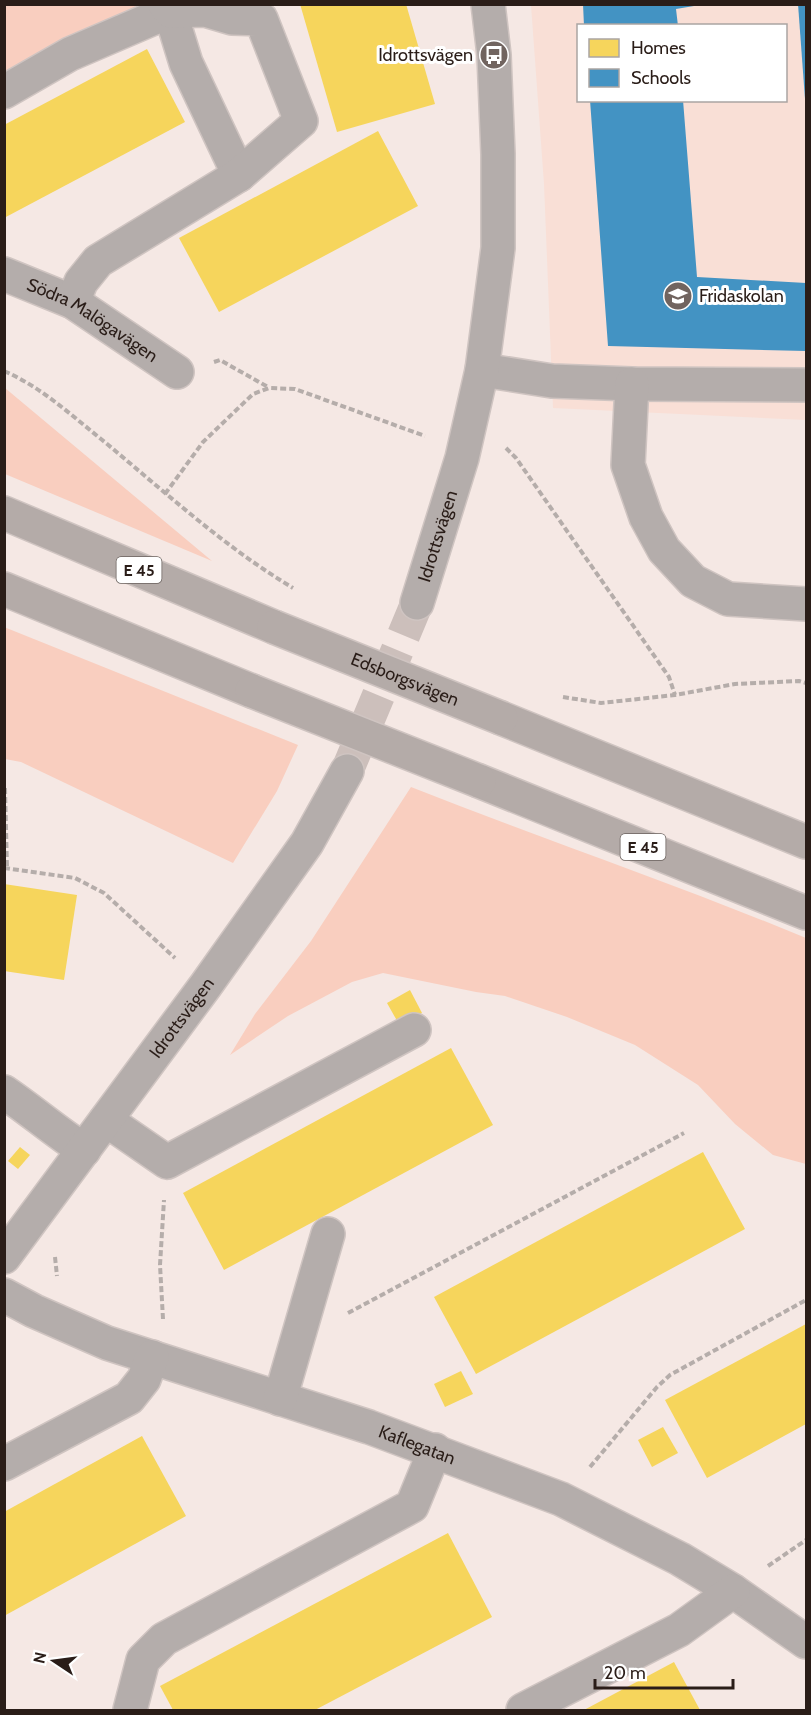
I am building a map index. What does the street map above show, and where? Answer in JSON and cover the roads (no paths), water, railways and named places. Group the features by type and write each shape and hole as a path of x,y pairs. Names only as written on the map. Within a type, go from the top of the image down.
{"highway":[{"name":"Edsborgsvägen","path":"4,513 274,627 807,842"},
{"name":"E 45","path":"4,589 807,914"}],"street":[{"name":"Idrottsvägen","path":"417,603 462,458 482,370 498,248 498,143 494,55 488,4"},
{"path":"167,8 186,63 239,175"},
{"path":"4,92 70,54 167,8 205,9 232,18 261,19 302,121 239,175 99,261 81,282 73,302"},
{"name":"Södra Malögavägen","path":"4,274 73,302 177,372"},
{"path":"482,370 552,381 807,385"},
{"path":"632,384 628,465 646,517 664,550 693,581 728,599 807,604"},
{"name":"Idrottsvägen","path":"4,1257 206,985 307,843 347,771"},
{"path":"106,1120 167,1162 414,1030"},
{"path":"4,1092 27,1107 54,1131 84,1150"},
{"path":"280,1399 328,1234"},
{"name":"Kaflegatan","path":"4,1295 34,1311 107,1343 435,1450 561,1499 680,1559 733,1591 807,1642"},
{"path":"4,1464 129,1398 144,1379 152,1357"},
{"path":"130,1710 143,1660 164,1640 412,1506 435,1450"},
{"path":"523,1710 679,1630 733,1591"}],"tunnel":[{"path":"347,771 417,603"}],"place":[{"name":"Idrottsvägen","path":"494,55"},
{"name":"Fridaskolan","path":"678,296"}]}
